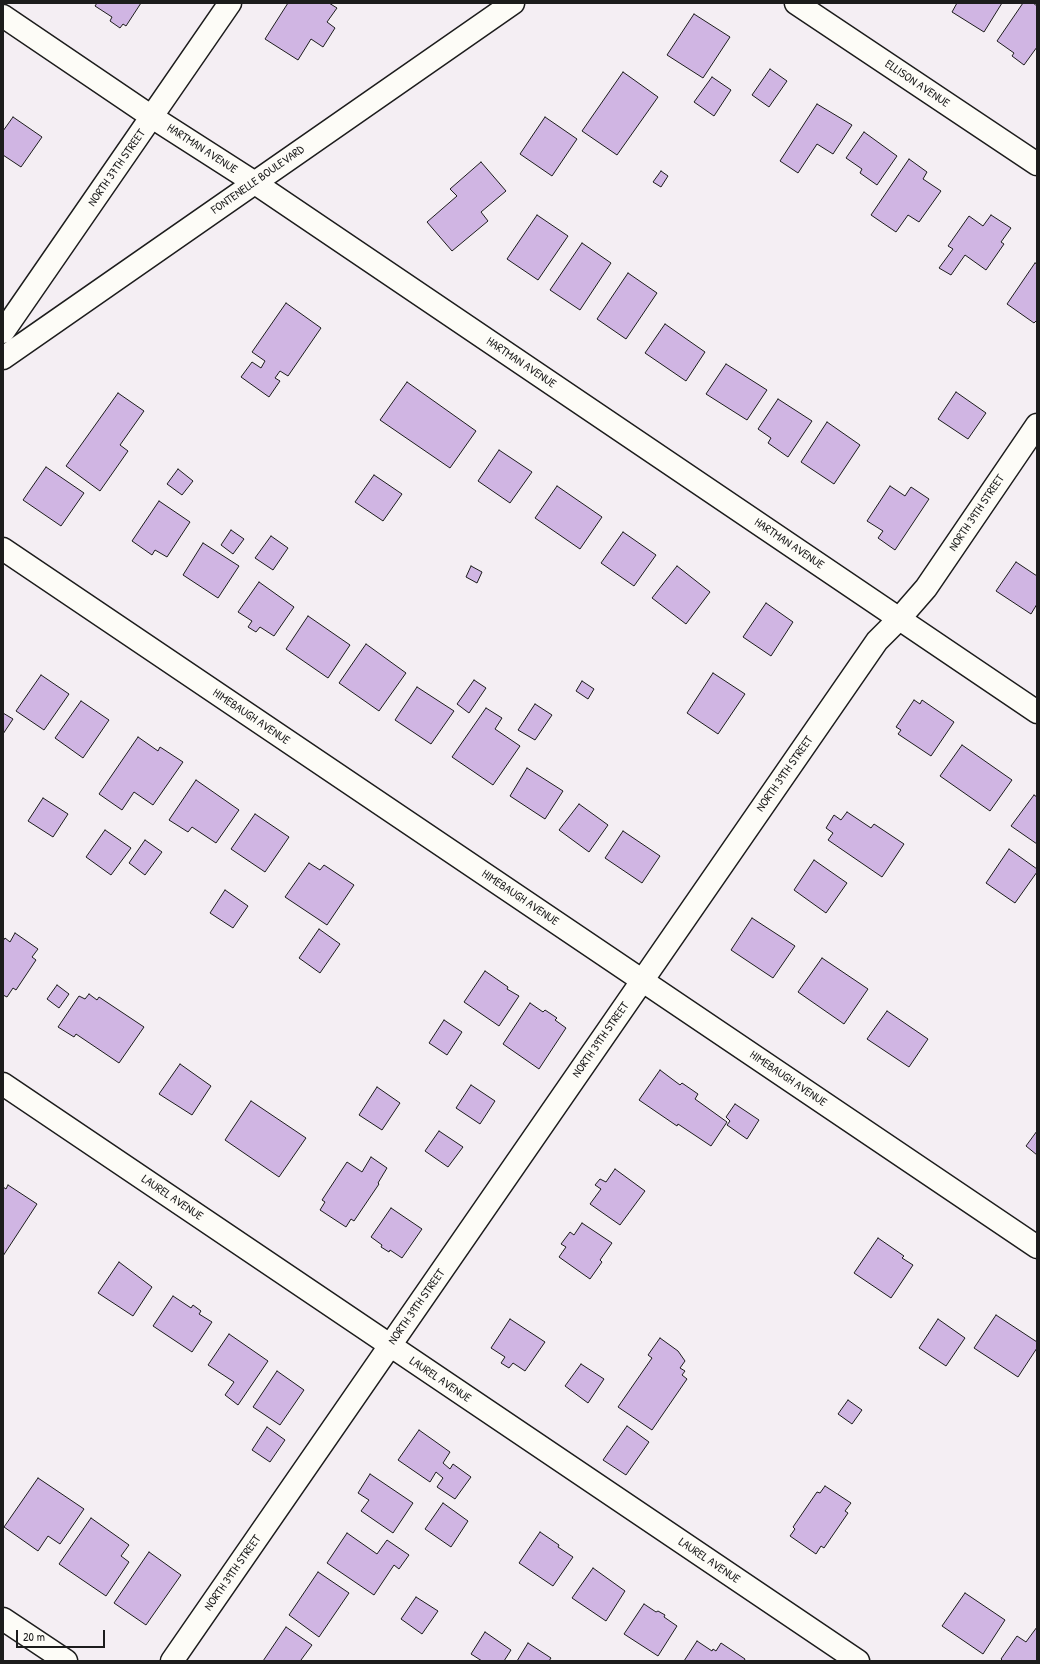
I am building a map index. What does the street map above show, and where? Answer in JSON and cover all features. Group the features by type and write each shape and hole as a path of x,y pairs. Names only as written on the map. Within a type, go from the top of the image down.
{"street":[{"name":"NORTH 37TH STREET","path":"3,332 230,3"},
{"name":"FONTENELLE BOULEVARD","path":"3,358 513,3"},
{"name":"ELLISON AVENUE","path":"796,3 1037,164"},
{"name":"HARTMAN AVENUE","path":"3,16 152,117 255,183 1037,712"},
{"name":"NORTH 39TH STREET","path":"172,1661 877,642 926,588 1037,425"},
{"name":"HIMEBAUGH AVENUE","path":"3,549 1037,1247"},
{"name":"LAUREL AVENUE","path":"3,1084 858,1661"},
{"path":"3,1619 66,1661"}],"building":[{"path":"97,3 141,3 126,26 123,24 120,28 110,21 112,17 95,6"},
{"path":"288,3 329,3 337,8 327,22 335,28 323,47 311,39 298,60 265,39"},
{"path":"957,3 1002,3 984,32 952,12"},
{"path":"1023,3 1033,3 1037,6 1037,47 1024,65 1012,56 1014,53 997,41"},
{"path":"694,14 730,37 703,78 667,55"},
{"path":"770,69 787,81 769,107 752,95"},
{"path":"623,72 658,97 617,155 582,131"},
{"path":"712,77 731,90 714,116 694,102"},
{"path":"817,104 852,125 833,154 817,144 798,173 780,161"},
{"path":"13,117 42,137 21,167 3,155 3,131"},
{"path":"545,117 577,139 552,176 520,154"},
{"path":"864,132 897,156 877,185 860,173 862,169 846,158"},
{"path":"909,159 927,172 923,179 941,191 919,222 908,215 896,232 871,215"},
{"path":"481,162 506,191 481,212 488,221 452,251 427,222 457,196 450,189"},
{"path":"661,171 668,176 661,187 653,182"},
{"path":"537,215 568,236 538,280 507,259"},
{"path":"991,215 1011,228 1001,242 1004,244 986,270 965,255 951,275 939,268 953,249 948,246 969,216 983,226"},
{"path":"582,243 611,263 580,310 550,290"},
{"path":"1035,263 1037,264 1037,320 1034,323 1007,304"},
{"path":"628,273 657,293 626,339 597,319"},
{"path":"286,303 321,328 288,376 280,371 275,378 280,381 269,397 241,377 252,362 261,368 265,361 252,352"},
{"path":"665,324 705,352 686,381 645,353"},
{"path":"726,364 767,390 747,420 706,394"},
{"path":"407,382 476,431 450,468 380,420"},
{"path":"956,392 986,413 968,439 938,419"},
{"path":"118,393 144,411 120,445 128,451 100,491 66,466"},
{"path":"778,399 812,421 788,457 768,443 771,438 758,429"},
{"path":"827,422 860,445 834,484 801,462"},
{"path":"499,450 532,472 510,503 478,481"},
{"path":"46,467 84,493 61,526 23,500"},
{"path":"178,469 193,481 182,495 167,484"},
{"path":"374,475 402,494 383,521 355,502"},
{"path":"557,486 602,517 580,549 535,518"},
{"path":"890,486 905,496 911,487 929,499 895,550 878,538 883,531 867,521"},
{"path":"159,501 190,522 167,557 155,550 152,555 132,541"},
{"path":"231,530 244,539 233,554 221,545"},
{"path":"623,532 656,555 634,586 601,563"},
{"path":"271,536 288,548 273,570 255,558"},
{"path":"203,543 239,566 218,598 183,575"},
{"path":"1016,562 1037,576 1037,604 1031,614 996,591"},
{"path":"471,566 482,572 477,583 466,577"},
{"path":"677,566 710,592 686,624 652,598"},
{"path":"259,582 294,607 274,636 260,627 256,632 248,627 252,621 238,612"},
{"path":"766,603 793,622 771,656 743,637"},
{"path":"308,616 350,645 328,678 286,649"},
{"path":"366,644 406,673 379,711 339,683"},
{"path":"713,673 745,694 718,734 687,713"},
{"path":"41,675 69,694 44,730 16,711"},
{"path":"474,680 486,688 469,713 457,704"},
{"path":"582,681 594,689 588,699 576,691"},
{"path":"417,687 454,711 431,744 395,720"},
{"path":"914,700 920,704 922,700 954,722 931,756 898,734 901,730 896,727"},
{"path":"81,701 109,720 83,758 55,738"},
{"path":"535,704 552,715 535,740 518,730"},
{"path":"486,708 502,718 495,729 520,746 493,785 452,757"},
{"path":"3,713 13,719 3,734"},
{"path":"138,737 158,751 160,747 183,762 153,805 134,792 122,810 99,794"},
{"path":"962,745 1012,780 990,811 940,776"},
{"path":"527,768 563,791 545,819 510,796"},
{"path":"196,780 239,810 216,843 192,827 188,832 169,820"},
{"path":"1034,795 1037,797 1037,844 1011,826"},
{"path":"43,798 68,814 53,837 28,821"},
{"path":"579,804 608,825 589,852 559,830"},
{"path":"847,812 871,828 874,824 904,844 882,877 828,840 833,833 826,828 834,815 841,820"},
{"path":"255,814 289,837 265,872 231,849"},
{"path":"105,830 131,848 111,875 86,857"},
{"path":"623,831 660,856 642,883 605,858"},
{"path":"145,840 162,852 145,875 129,863"},
{"path":"1009,849 1037,869 1037,872 1015,903 986,883"},
{"path":"814,860 847,883 826,913 794,890"},
{"path":"309,863 320,870 324,865 354,885 327,925 285,897"},
{"path":"225,890 248,906 233,928 210,913"},
{"path":"752,918 795,946 773,978 731,950"},
{"path":"319,929 340,944 320,973 299,958"},
{"path":"15,933 38,949 32,957 36,960 16,990 13,988 7,997 3,995 3,941 5,938 10,942"},
{"path":"822,958 868,989 844,1024 798,992"},
{"path":"485,971 508,987 507,989 519,996 499,1026 464,1002"},
{"path":"57,985 69,994 59,1008 47,999"},
{"path":"89,994 97,1000 99,997 144,1027 119,1063 76,1034 74,1037 58,1027 79,996 85,999"},
{"path":"530,1003 543,1012 545,1010 557,1018 555,1020 566,1028 539,1069 503,1044"},
{"path":"887,1011 928,1039 909,1067 867,1039"},
{"path":"444,1020 462,1032 447,1055 429,1043"},
{"path":"180,1064 211,1086 192,1115 159,1094"},
{"path":"660,1070 680,1085 682,1083 698,1094 695,1099 727,1122 711,1146 678,1124 677,1126 639,1100"},
{"path":"471,1085 495,1101 480,1124 456,1108"},
{"path":"377,1087 400,1103 382,1130 359,1115"},
{"path":"251,1101 306,1138 279,1177 225,1140"},
{"path":"735,1104 759,1120 747,1139 727,1125 730,1121 726,1117"},
{"path":"439,1131 463,1147 448,1167 425,1151"},
{"path":"1037,1131 1037,1155 1026,1146"},
{"path":"371,1157 387,1168 378,1183 379,1184 354,1221 351,1219 346,1227 320,1210 325,1202 322,1200 347,1162 362,1172"},
{"path":"615,1169 645,1191 620,1225 590,1204 601,1189 595,1185 600,1179 606,1182"},
{"path":"8,1185 37,1204 3,1256 3,1187 6,1189"},
{"path":"391,1208 422,1229 402,1258 390,1250 389,1252 381,1247 382,1245 371,1237"},
{"path":"582,1223 612,1243 600,1260 602,1262 590,1279 559,1257 566,1247 561,1244 570,1232 574,1235"},
{"path":"878,1238 904,1256 902,1258 913,1265 891,1298 854,1273"},
{"path":"119,1262 152,1287 133,1316 98,1293"},
{"path":"173,1296 191,1308 193,1305 201,1311 199,1314 212,1322 192,1352 153,1326"},
{"path":"996,1315 1037,1342 1037,1348 1018,1377 974,1348"},
{"path":"510,1319 545,1342 525,1371 513,1363 509,1368 501,1363 505,1357 491,1348"},
{"path":"938,1319 965,1338 946,1366 919,1348"},
{"path":"229,1334 268,1361 238,1405 225,1395 234,1382 208,1365"},
{"path":"660,1338 678,1351 685,1361 680,1368 685,1371 682,1375 687,1379 652,1430 618,1407 652,1358 648,1355"},
{"path":"581,1364 604,1379 588,1403 565,1386"},
{"path":"277,1371 304,1390 280,1425 253,1407"},
{"path":"848,1400 862,1410 852,1424 838,1414"},
{"path":"627,1426 649,1442 626,1475 603,1460"},
{"path":"267,1427 285,1440 270,1462 252,1450"},
{"path":"419,1430 450,1452 443,1463 450,1469 453,1464 471,1477 455,1499 437,1487 443,1478 436,1472 430,1482 398,1460"},
{"path":"370,1474 413,1503 393,1533 361,1511 369,1500 358,1493"},
{"path":"38,1478 84,1509 60,1544 48,1536 38,1551 4,1527"},
{"path":"825,1486 851,1503 845,1511 848,1513 824,1548 821,1546 816,1554 790,1536 795,1529 793,1527 817,1492 820,1493"},
{"path":"443,1503 468,1521 451,1547 425,1529"},
{"path":"91,1518 129,1545 121,1556 129,1562 106,1596 59,1564"},
{"path":"540,1532 573,1557 553,1586 519,1563"},
{"path":"347,1533 377,1554 387,1540 409,1555 399,1569 394,1565 374,1595 327,1563"},
{"path":"149,1552 181,1575 146,1625 114,1603"},
{"path":"593,1568 625,1591 606,1621 572,1598"},
{"path":"318,1572 349,1593 319,1637 289,1615"},
{"path":"965,1593 1005,1620 983,1654 942,1626"},
{"path":"416,1597 438,1611 422,1634 401,1619"},
{"path":"644,1604 656,1612 658,1611 665,1615 664,1617 677,1626 658,1656 624,1634"},
{"path":"286,1627 312,1645 301,1660 302,1661 263,1661"},
{"path":"1037,1627 1037,1661 1003,1661 1001,1659 1017,1636 1026,1642"},
{"path":"485,1632 511,1650 504,1661 482,1661 471,1654"},
{"path":"697,1641 712,1651 713,1649 716,1651 721,1643 745,1659 744,1661 684,1661"},
{"path":"528,1643 551,1658 549,1661 517,1661"}]}
